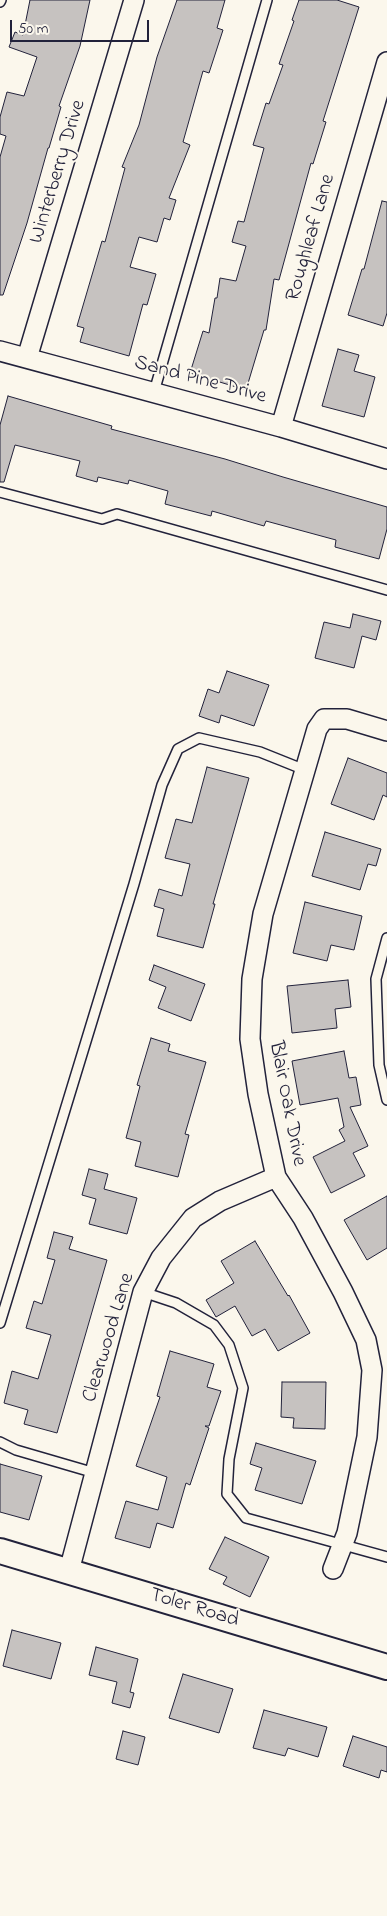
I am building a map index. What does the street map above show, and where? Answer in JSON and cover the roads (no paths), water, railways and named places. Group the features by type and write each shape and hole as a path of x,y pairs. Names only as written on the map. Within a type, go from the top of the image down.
{"street":[{"name":"Winterberry Drive","path":"27,358 134,0"},
{"name":"Roughleaf Lane","path":"281,427 387,62"},
{"name":"Sand Pine Drive","path":"0,351 281,427 387,459"},
{"name":"Blair Oak Drive","path":"333,1569 347,1533 368,1437 372,1370 366,1340 343,1292 303,1218 276,1177 258,1094 250,1039 252,979 263,914 317,729 324,719 347,719 387,731"},
{"name":"Clearwood Lane","path":"69,1571 143,1292 160,1258 194,1218 220,1201 276,1177"},
{"name":"Toler Road","path":"0,1551 387,1667"}],"lane":[{"path":"154,392 267,0"},
{"path":"0,492 102,519 117,514 387,590"},
{"path":"0,1323 134,884 162,785 178,749 198,738 260,752 306,770"},
{"path":"387,938 376,979 379,1065 387,1100"},
{"path":"143,1292 176,1302 214,1325 229,1344 243,1388 229,1459 227,1494 246,1518 387,1557"},
{"path":"0,1442 16,1450 95,1473"}]}
